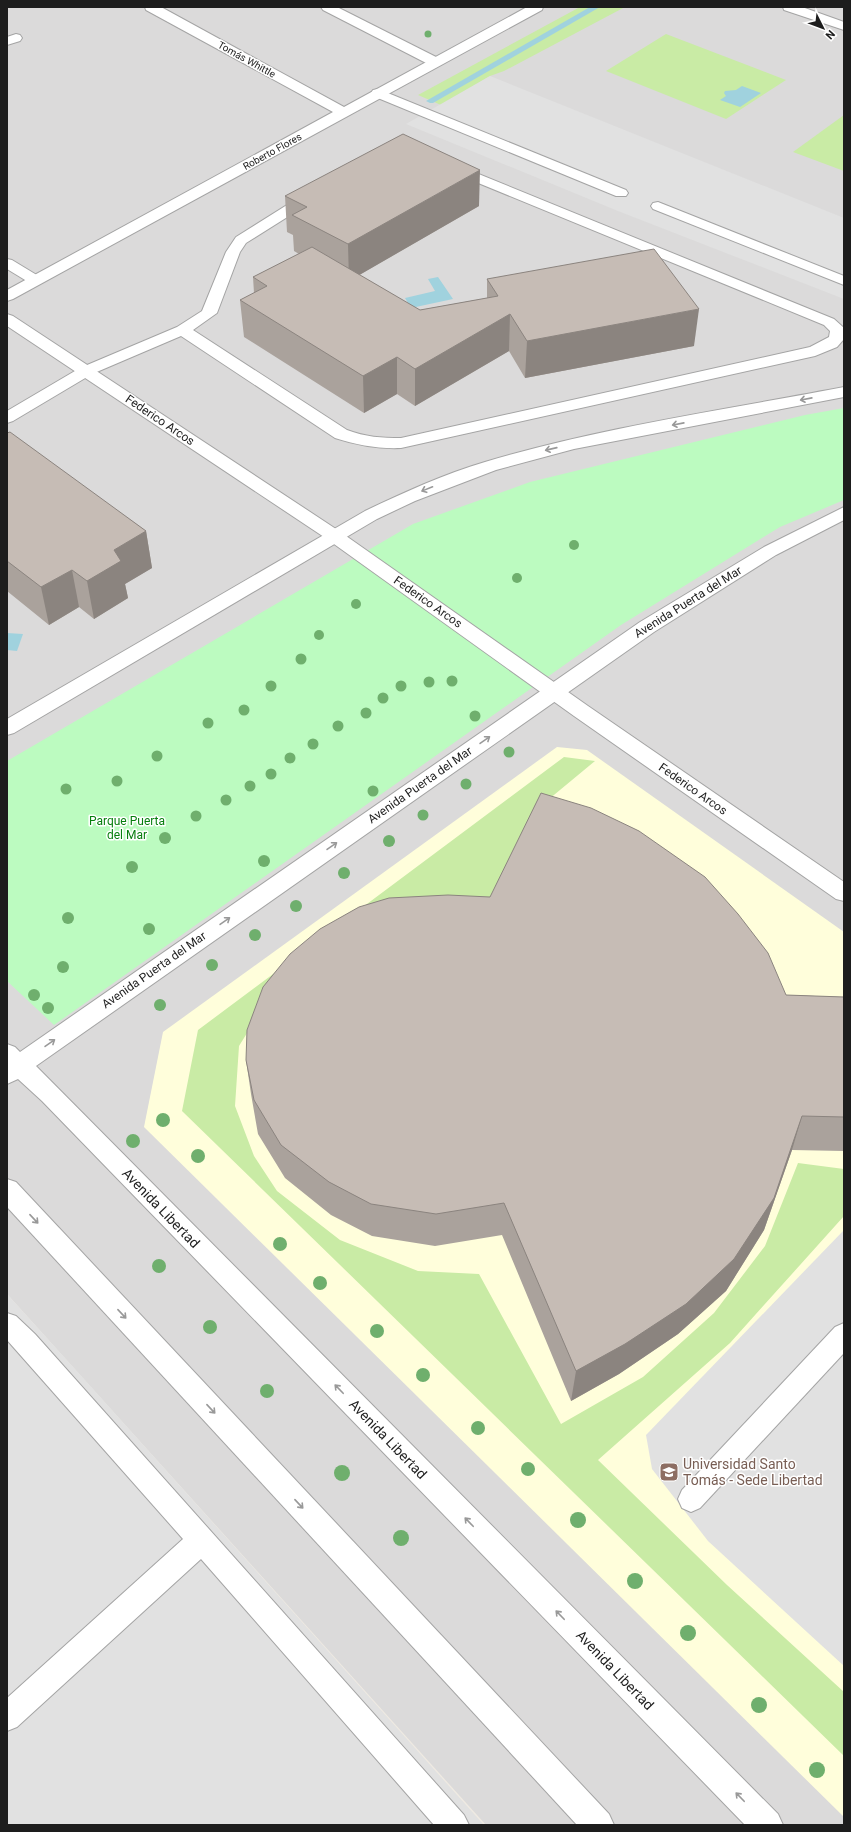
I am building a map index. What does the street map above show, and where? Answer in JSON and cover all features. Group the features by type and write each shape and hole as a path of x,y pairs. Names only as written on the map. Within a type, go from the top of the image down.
{"street":[{"name":"Tomás Whittle","path":"151,7 343,112"},
{"name":"Roberto Flores","path":"7,296 537,7"},
{"path":"789,7 844,26"},
{"name":"Federico Arcos","path":"7,319 334,535 554,692 844,893"},
{"path":"7,728 334,535 371,515 429,488 490,466 573,444 844,392"},
{"name":"Avenida Puerta del Mar","path":"11,1065 647,627 757,559 844,513"},
{"name":"Avenida Libertad","path":"11,1065 50,1094 767,1825"},
{"path":"7,1190 598,1825"}],"lane":[{"path":"327,7 435,62"},
{"path":"378,93 621,192"},
{"path":"182,330 341,434 370,443 385,444 401,443 815,351 834,342 837,338 838,330 829,322 442,164"},
{"path":"7,418 86,371 182,330 209,313 233,252 241,240 321,189"},
{"path":"658,206 844,281"},
{"path":"7,263 35,280"},
{"path":"7,1324 26,1342 454,1825"},
{"path":"692,1499 844,1335"},
{"path":"7,1717 202,1540"}],"shaded area":[{"path":"7,7 844,7 844,1825 486,1825 7,1294"},
{"path":"490,76 844,218 844,299 618,211 406,124"},
{"name":"Universidad Santo Tomás - Sede Libertad","path":"557,747 587,750 844,932 844,1817 144,1127 163,1032"},
{"path":"844,1230 844,1666 708,1541 652,1469 646,1435"},
{"path":"7,1294 93,1389 484,1825 7,1825"}],"green space":[{"path":"580,7 625,7 504,71 490,76 441,105 418,95"},
{"path":"666,34 786,80 726,119 606,71"},
{"path":"844,115 844,171 793,152"},
{"name":"Parque Puerta del Mar","path":"844,408 844,500 780,527 621,625 54,1025 7,981 7,761 413,524 530,482 805,415"},
{"path":"564,757 595,761 531,814 518,858 478,920 277,985 239,1046 235,1106 254,1156 277,1191 340,1240 418,1271 479,1274 561,1424 643,1377 714,1313 765,1246 798,1163 844,1169 844,1216 730,1343 598,1460 727,1585 844,1692 844,1756 182,1111 198,1030"}],"water":[{"path":"742,86 761,93 740,107 720,100 726,96 724,93 725,91 736,90"},
{"path":"438,277 453,299 411,308 405,298 435,291 428,279"},
{"path":"7,633 23,634 17,651 7,650"}],"building":[{"path":"403,134 480,170 348,244 292,215 307,207 285,196"},
{"path":"312,247 420,310 498,296 487,279 654,249 699,309 527,341 510,314 415,369 397,357 363,376 240,300 267,286 253,277"},
{"path":"10,432 146,531 114,550 121,561 87,581 72,570 41,587 7,561 7,433"},
{"path":"541,793 591,808 639,831 705,877 738,914 768,953 786,995 844,997 844,1117 802,1116 774,1198 734,1259 686,1304 625,1344 576,1371 504,1203 436,1214 371,1204 329,1182 281,1145 254,1100 246,1060 247,1030 263,987 290,954 320,929 359,907 389,898 448,895 490,897"}],"waterway":[{"path":"430,101 596,7"}],"place":[{"name":"Universidad Santo Tomás - Sede Libertad","path":"669,1472"}]}
